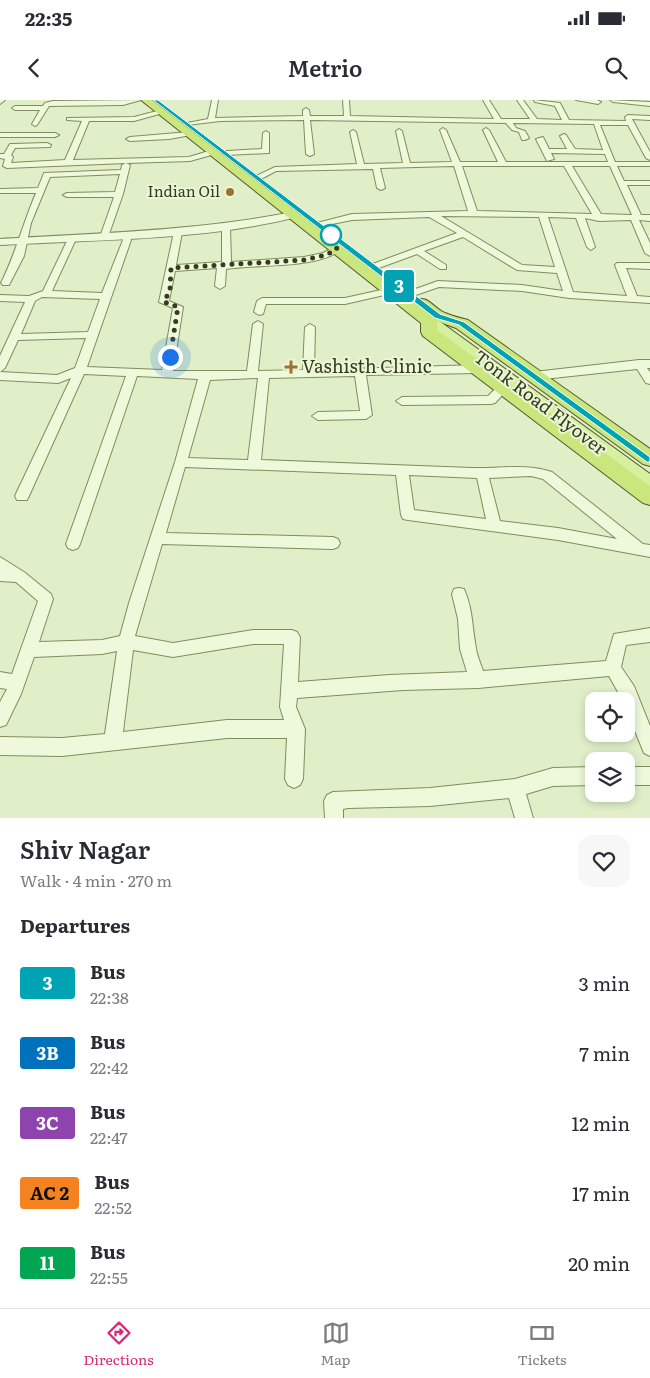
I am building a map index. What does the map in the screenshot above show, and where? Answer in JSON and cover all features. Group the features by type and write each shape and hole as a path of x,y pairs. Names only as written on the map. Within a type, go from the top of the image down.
{"highway":[{"path":"146,100 159,106 219,152 293,215 390,291 435,319 462,324 650,459"},
{"path":"219,152 258,177 410,294 435,319"},
{"path":"435,319 429,332 650,497"}],"main road":[{"name":"Tonk Road Flyover","path":"435,319 650,485"},
{"name":"Tonk Road Flyover","path":"453,333 650,470"}],"street":[{"path":"35,124 47,104 123,103 138,100"},
{"path":"211,121 215,100"},
{"path":"346,100 347,118"},
{"path":"486,100 498,120"},
{"path":"520,100 534,120"},
{"path":"579,100 598,102"},
{"path":"613,100 650,104"},
{"path":"537,101 558,104 566,121"},
{"path":"69,119 134,119 159,106"},
{"path":"15,108 45,108"},
{"path":"283,108 285,119"},
{"path":"306,110 310,154"},
{"path":"650,118 628,117 650,158"},
{"path":"130,139 189,129 211,121 347,118 599,120 630,123"},
{"path":"68,162 86,119"},
{"path":"508,120 514,129 522,132 525,138"},
{"path":"599,120 612,163 622,182 650,253"},
{"path":"443,130 457,164 473,213"},
{"path":"486,130 503,164"},
{"path":"399,131 407,165"},
{"path":"353,132 360,167"},
{"path":"0,172 7,166 68,162 190,159 219,152 266,152 266,134"},
{"path":"0,135 55,135"},
{"path":"564,136 572,152"},
{"path":"540,139 552,163"},
{"path":"3,156 12,146 47,145"},
{"path":"547,151 608,152"},
{"path":"3,156 9,157 7,166"},
{"path":"104,237 119,194 128,160"},
{"path":"6,283 5,273 19,256 28,223 51,163"},
{"path":"566,163 599,218"},
{"path":"258,177 276,169 457,164 650,164"},
{"path":"376,166 381,188"},
{"path":"47,175 125,172"},
{"path":"622,182 650,183"},
{"path":"0,191 42,190"},
{"path":"67,195 119,194"},
{"path":"317,224 352,217 473,213 650,218"},
{"path":"431,214 520,268 561,270"},
{"path":"0,242 178,232 226,227 293,215"},
{"path":"543,215 569,295"},
{"path":"580,217 591,247"},
{"path":"220,286 225,266 226,227"},
{"path":"167,374 178,307 164,302 170,290 171,268 178,232"},
{"path":"373,267 463,234"},
{"path":"22,496 80,370 127,240 126,236"},
{"path":"46,294 72,239"},
{"path":"171,268 304,260 326,255 337,249"},
{"path":"418,251 443,267"},
{"path":"633,299 620,265 650,266"},
{"path":"520,268 522,288"},
{"path":"410,294 438,284 522,288 569,295 650,300"},
{"path":"259,312 262,300 345,301 390,291"},
{"path":"0,298 31,299 40,294 106,296"},
{"path":"0,368 31,299"},
{"path":"254,465 258,324"},
{"path":"308,374 310,327"},
{"path":"14,337 93,336"},
{"path":"534,376 645,364 650,380"},
{"path":"0,376 58,379 80,370 205,376 360,374 477,369"},
{"path":"73,544 133,373"},
{"path":"318,416 366,415 360,374"},
{"path":"113,741 131,614 157,538 169,492 181,462 205,376"},
{"path":"402,401 491,400 503,388"},
{"path":"181,462 415,472 482,473 531,471 547,475 644,550"},
{"path":"402,470 408,515 558,534 644,550"},
{"path":"482,473 494,526"},
{"path":"157,538 333,543"},
{"path":"0,563 46,599 13,694 0,719"},
{"path":"0,576 19,576"},
{"path":"459,594 466,619 468,649 478,680"},
{"path":"650,635 619,640 613,668 644,718 650,748"},
{"path":"28,650 102,647 126,642 173,650 253,637 292,637 288,707 296,729 294,779"},
{"path":"289,691 403,682 478,680 573,674 613,668"},
{"path":"0,680 17,682"},
{"path":"0,746 62,748 227,729 296,729"},
{"path":"334,818 333,801 430,797 515,788 553,777 585,776"},
{"path":"635,776 650,776"},
{"path":"515,788 524,818"}],"bus line":[{"name":"3","path":"156,100 241,163 437,316 462,324 650,459"}],"place":[{"name":"Indian Oil","path":"230,192"},
{"name":"Vashisth Clinic","path":"291,367"}],"route":[{"path":"170,357 178,307 164,302 170,290 171,268 248,265 304,260 326,255 337,249 331,235"}]}
